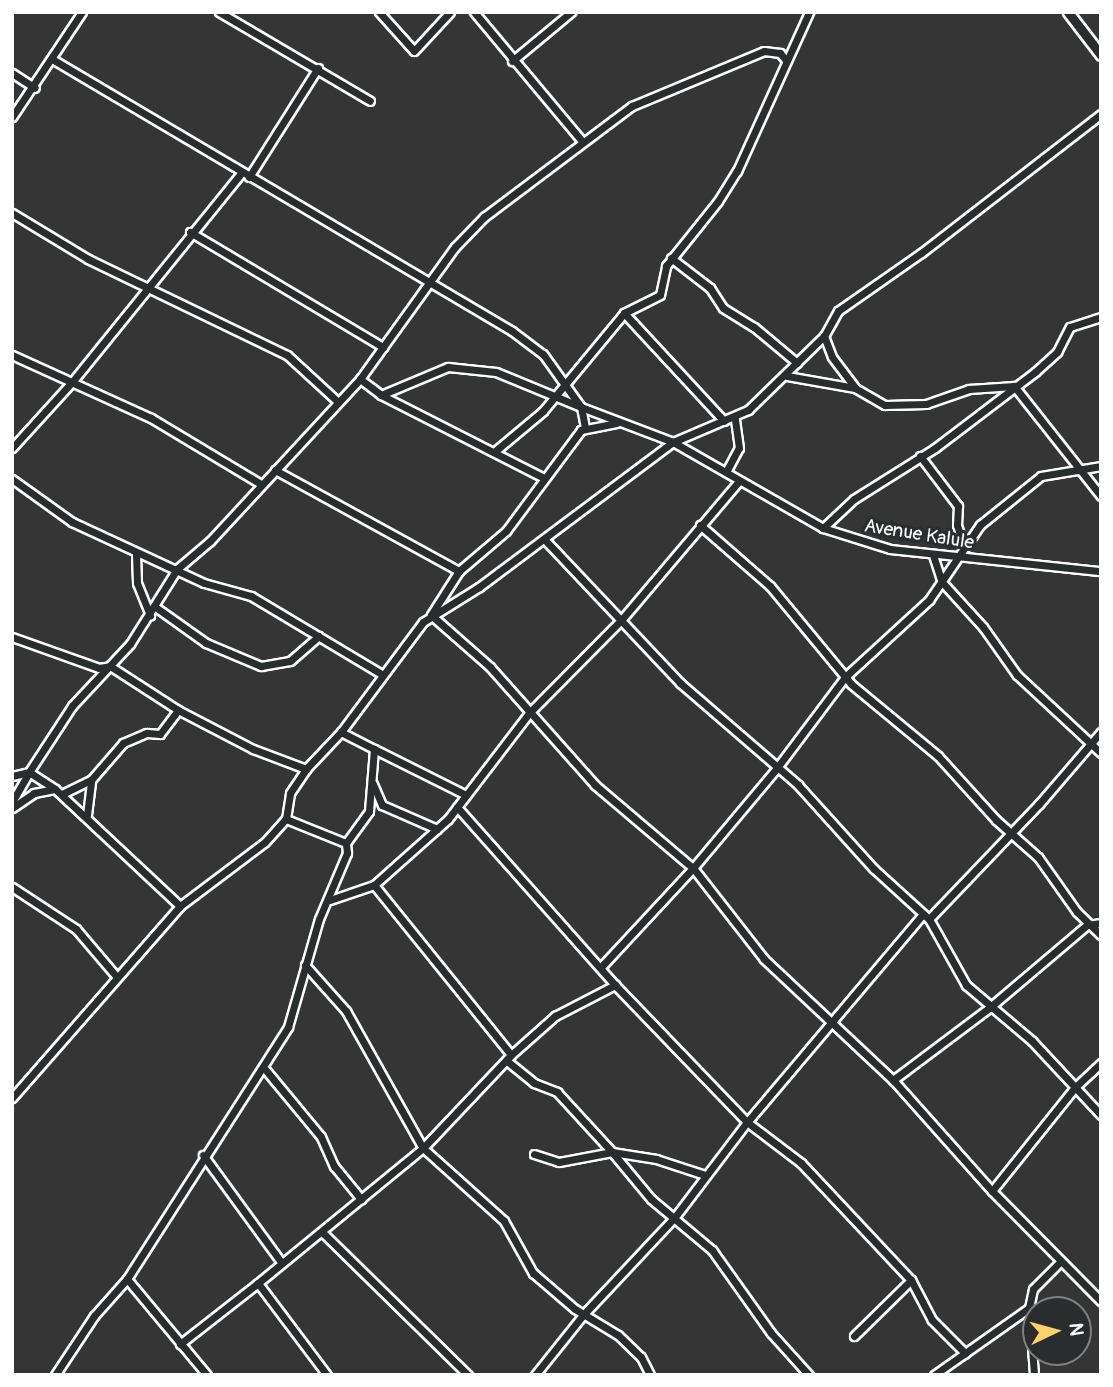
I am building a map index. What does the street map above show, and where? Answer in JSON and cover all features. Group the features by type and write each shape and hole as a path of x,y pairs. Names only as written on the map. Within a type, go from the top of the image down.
{"street":[{"path":"12,117 35,88 82,12"},
{"path":"219,12 370,101"},
{"path":"379,12 414,51 450,12"},
{"path":"474,12 512,61 582,141"},
{"path":"512,61 571,12"},
{"path":"494,452 552,399 565,380 583,365 624,313 660,295 671,258 719,201 737,170 785,59 809,12"},
{"path":"1068,12 1101,55"},
{"path":"14,798 72,706 110,666 150,615 177,569 210,541 360,379 428,285 484,217 632,106 755,54 772,51 785,59"},
{"path":"52,59 428,285 512,331 543,354 565,380 581,407 585,427"},
{"path":"12,449 72,382 190,232 245,175 318,68"},
{"path":"12,73 35,88"},
{"path":"431,615 480,587 673,442 735,418 787,376 824,336 838,311 921,253 1101,114"},
{"path":"12,213 146,289 287,355 337,401"},
{"path":"190,232 383,347"},
{"path":"671,258 710,288 723,309 754,327 797,363"},
{"path":"624,313 724,421"},
{"path":"823,528 854,499 920,456 1057,352 1070,327 1101,317"},
{"path":"824,336 832,358 855,388"},
{"path":"12,355 151,418 261,484"},
{"name":"Avenue Kalule","path":"381,395 448,367 506,374 552,399 581,407 617,423 673,442 823,528 862,543 958,559 1101,571"},
{"path":"787,376 855,388 885,405 926,404 969,389 1014,386"},
{"path":"360,379 381,395 542,477"},
{"path":"1014,386 1084,471 1101,496"},
{"path":"726,472 739,448 735,418"},
{"path":"12,1098 180,906 265,842 286,818 290,793 306,769 341,732 431,615 459,571 506,531 542,477 585,427 617,423"},
{"path":"920,456 958,506 957,525 964,547"},
{"path":"601,967 693,867 776,769 845,677 929,600 980,524 1034,479 1101,466"},
{"path":"275,470 459,571"},
{"path":"12,479 72,522 136,554 177,569 204,583 251,596 383,675"},
{"path":"330,900 374,885 437,830 530,713 622,619 739,481"},
{"path":"699,525 770,586 845,677 938,756 1011,835 1038,857 1087,925 1101,935"},
{"path":"544,539 680,683 812,798 868,862 926,916 966,985 989,1008 1032,1041 1101,1115"},
{"path":"136,554 137,583 150,615"},
{"path":"933,555 942,582 983,627 1017,675 1050,703 1089,746 1101,753"},
{"path":"154,606 206,643 261,666 290,661 319,636"},
{"path":"431,615 490,667 595,785 693,867 764,959 894,1080 992,1191 1101,1301"},
{"path":"12,637 99,668 110,666 178,710 253,749 306,769"},
{"path":"12,808 34,793 59,791 91,780 123,743 147,733 160,734 178,710"},
{"path":"341,732 464,794"},
{"path":"535,1375 583,1315 674,1218 747,1122 832,1020 926,916 1011,835 1101,733"},
{"path":"369,811 374,749"},
{"path":"12,776 29,772 59,791 180,906"},
{"path":"87,815 91,780"},
{"path":"372,780 382,805 437,830"},
{"path":"12,785 14,798"},
{"path":"55,1375 94,1316 127,1279 203,1155 264,1068 288,1027 305,965 347,853 346,843 369,811 382,805"},
{"path":"457,807 615,985 747,1122 801,1163 911,1280 932,1320 965,1353"},
{"path":"286,818 346,843"},
{"path":"374,885 509,1058 534,1083 557,1092 612,1152 632,1179 712,1250 771,1333 809,1375"},
{"path":"12,887 76,929 116,976"},
{"path":"894,1080 989,1008 1087,925 1101,923"},
{"path":"305,965 346,1011 423,1148 503,1221 533,1273 583,1315 618,1335 644,1360 650,1375"},
{"path":"180,1344 281,1262 323,1233 423,1148 509,1058 555,1016 615,985"},
{"path":"992,1191 1076,1086 1087,1081 1101,1063"},
{"path":"264,1068 321,1137 334,1166 361,1199"},
{"path":"534,1154 559,1163 612,1152 656,1159 705,1175"},
{"path":"203,1155 281,1262"},
{"path":"323,1233 468,1375"},
{"path":"1032,1296 1033,1289 1060,1262"},
{"path":"127,1279 207,1375"},
{"path":"854,1336 911,1280"},
{"path":"258,1283 327,1375"},
{"path":"934,1375 1022,1313"}]}
